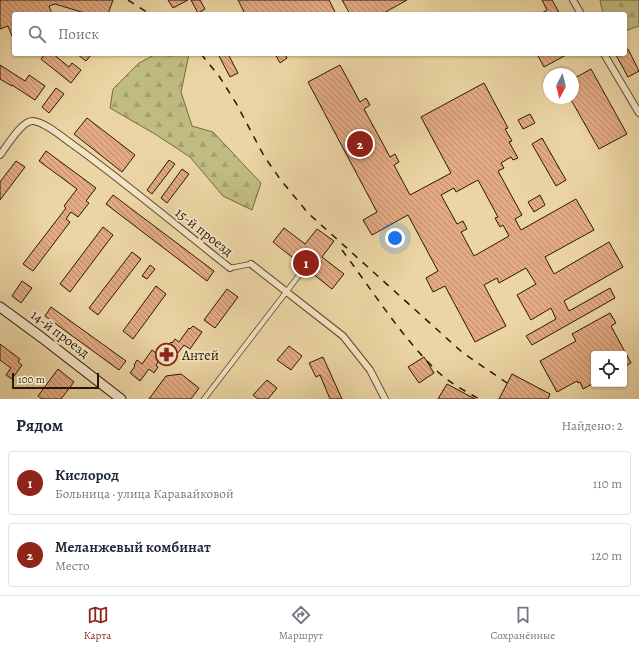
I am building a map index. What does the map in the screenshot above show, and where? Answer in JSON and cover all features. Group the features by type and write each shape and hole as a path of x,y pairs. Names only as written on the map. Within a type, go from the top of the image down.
{"main road":[{"name":"14-й проезд","path":"0,307 121,399"}],"street":[{"path":"573,0 580,12"},
{"path":"605,56 639,113"},
{"name":"15-й проезд","path":"0,155 22,126 27,122 34,121 45,125 110,173 230,268 251,264 343,336 370,370 385,399"},
{"path":"204,399 300,274"}],"green space":[{"path":"600,0 639,0 639,26 627,30 627,12 603,12"},
{"path":"152,56 189,56 181,92 192,126 213,132 261,183 252,210 223,196 190,157 155,134 110,108 113,89 139,63"}],"building":[{"path":"0,0 113,0 109,12 81,12 55,4 49,6 51,12 12,12 12,36 8,26 0,29"},
{"path":"168,0 188,0 173,8"},
{"path":"191,0 200,0 205,9 197,12"},
{"path":"238,0 329,0 335,12 244,12"},
{"path":"342,0 407,0 386,12 349,12"},
{"path":"542,0 552,0 559,12 544,12 547,10"},
{"path":"628,49 639,71 628,77 617,56 627,56"},
{"path":"43,56 55,56 69,67 72,63 81,70 71,83 41,59"},
{"path":"80,56 90,56 86,61"},
{"path":"219,56 229,56 238,73 230,77"},
{"path":"276,56 286,56 287,58 280,63"},
{"path":"538,56 564,56 544,67"},
{"path":"0,65 25,81 29,75 45,86 35,100 0,79"},
{"path":"340,65 360,102 366,98 370,105 364,109 390,157 395,154 399,162 394,165 410,195 451,173 421,117 484,83 508,128 505,129 512,141 509,142 518,158 513,160 511,157 501,163 504,168 498,171 522,215 515,219 521,230 576,199 594,230 545,257 554,274 609,242 623,267 564,301 569,311 610,288 615,298 532,345 526,336 556,319 551,308 531,320 517,295 536,284 526,268 499,283 497,278 484,285 506,326 475,342 445,286 433,292 426,278 438,271 408,215 372,235 363,220 377,212 308,82","holes":["478,180 498,217 495,218 500,227 503,225 509,236 474,256 461,232 467,229 463,221 457,224 441,195 454,188 456,192"]},
{"path":"591,69 627,134 599,149 573,104 579,104 579,76"},
{"path":"56,88 64,94 49,113 42,107"},
{"path":"530,114 535,123 523,129 518,120"},
{"path":"87,118 135,155 122,172 74,134"},
{"path":"542,138 566,180 556,186 532,144"},
{"path":"46,151 96,188 86,201 89,203 78,217 71,212 66,219 70,222 33,271 23,264 66,208 64,206 77,189 39,161"},
{"path":"169,160 175,164 152,194 147,190"},
{"path":"16,161 25,167 0,200 0,182"},
{"path":"182,169 189,174 167,203 161,198"},
{"path":"113,195 214,271 207,281 106,204"},
{"path":"540,195 545,205 534,212 528,202"},
{"path":"103,227 113,235 70,292 60,284"},
{"path":"284,228 305,244 317,229 334,241 322,257 344,274 332,289 273,242"},
{"path":"132,252 141,259 98,315 89,308"},
{"path":"150,265 155,269 147,279 142,276"},
{"path":"22,281 32,288 21,303 12,296"},
{"path":"156,286 166,294 133,339 123,331"},
{"path":"227,289 238,297 215,328 204,320"},
{"path":"51,307 126,361 119,370 45,316"},
{"path":"610,313 616,323 611,326 625,351 591,351 591,385 583,389 580,382 578,383 577,381 557,392 540,361 576,341 572,334"},
{"path":"193,326 202,332 190,349 184,345 170,363 162,357 156,365 158,367 154,373 149,369 140,381 130,373 137,360 142,364 152,350 160,356 171,342 172,343 175,339 179,342 189,328 190,329"},
{"path":"0,344 20,359 18,362 22,365 12,379 6,375 11,368 0,360"},
{"path":"289,346 302,356 291,370 277,360"},
{"path":"627,356 631,363 627,365"},
{"path":"323,357 342,399 330,399 320,375 316,377 309,363"},
{"path":"424,357 434,373 419,383 408,367"},
{"path":"58,369 74,382 61,399 42,399 38,396"},
{"path":"181,374 199,388 191,399 149,399 166,376"},
{"path":"512,374 550,394 548,399 499,399"},
{"path":"267,380 277,388 268,399 258,399 253,395"},
{"path":"447,384 475,399 438,399"}],"railway":[{"path":"128,0 147,12"},
{"path":"203,56 219,76 236,103 264,156 280,179 308,213 463,353 507,383"},
{"path":"342,250 400,329 425,359 448,380 479,399"}],"place":[{"name":"Меланжевый комбинат","path":"360,144"},
{"name":"Кислород","path":"306,263"},
{"name":"Антей","path":"166,355"}]}
